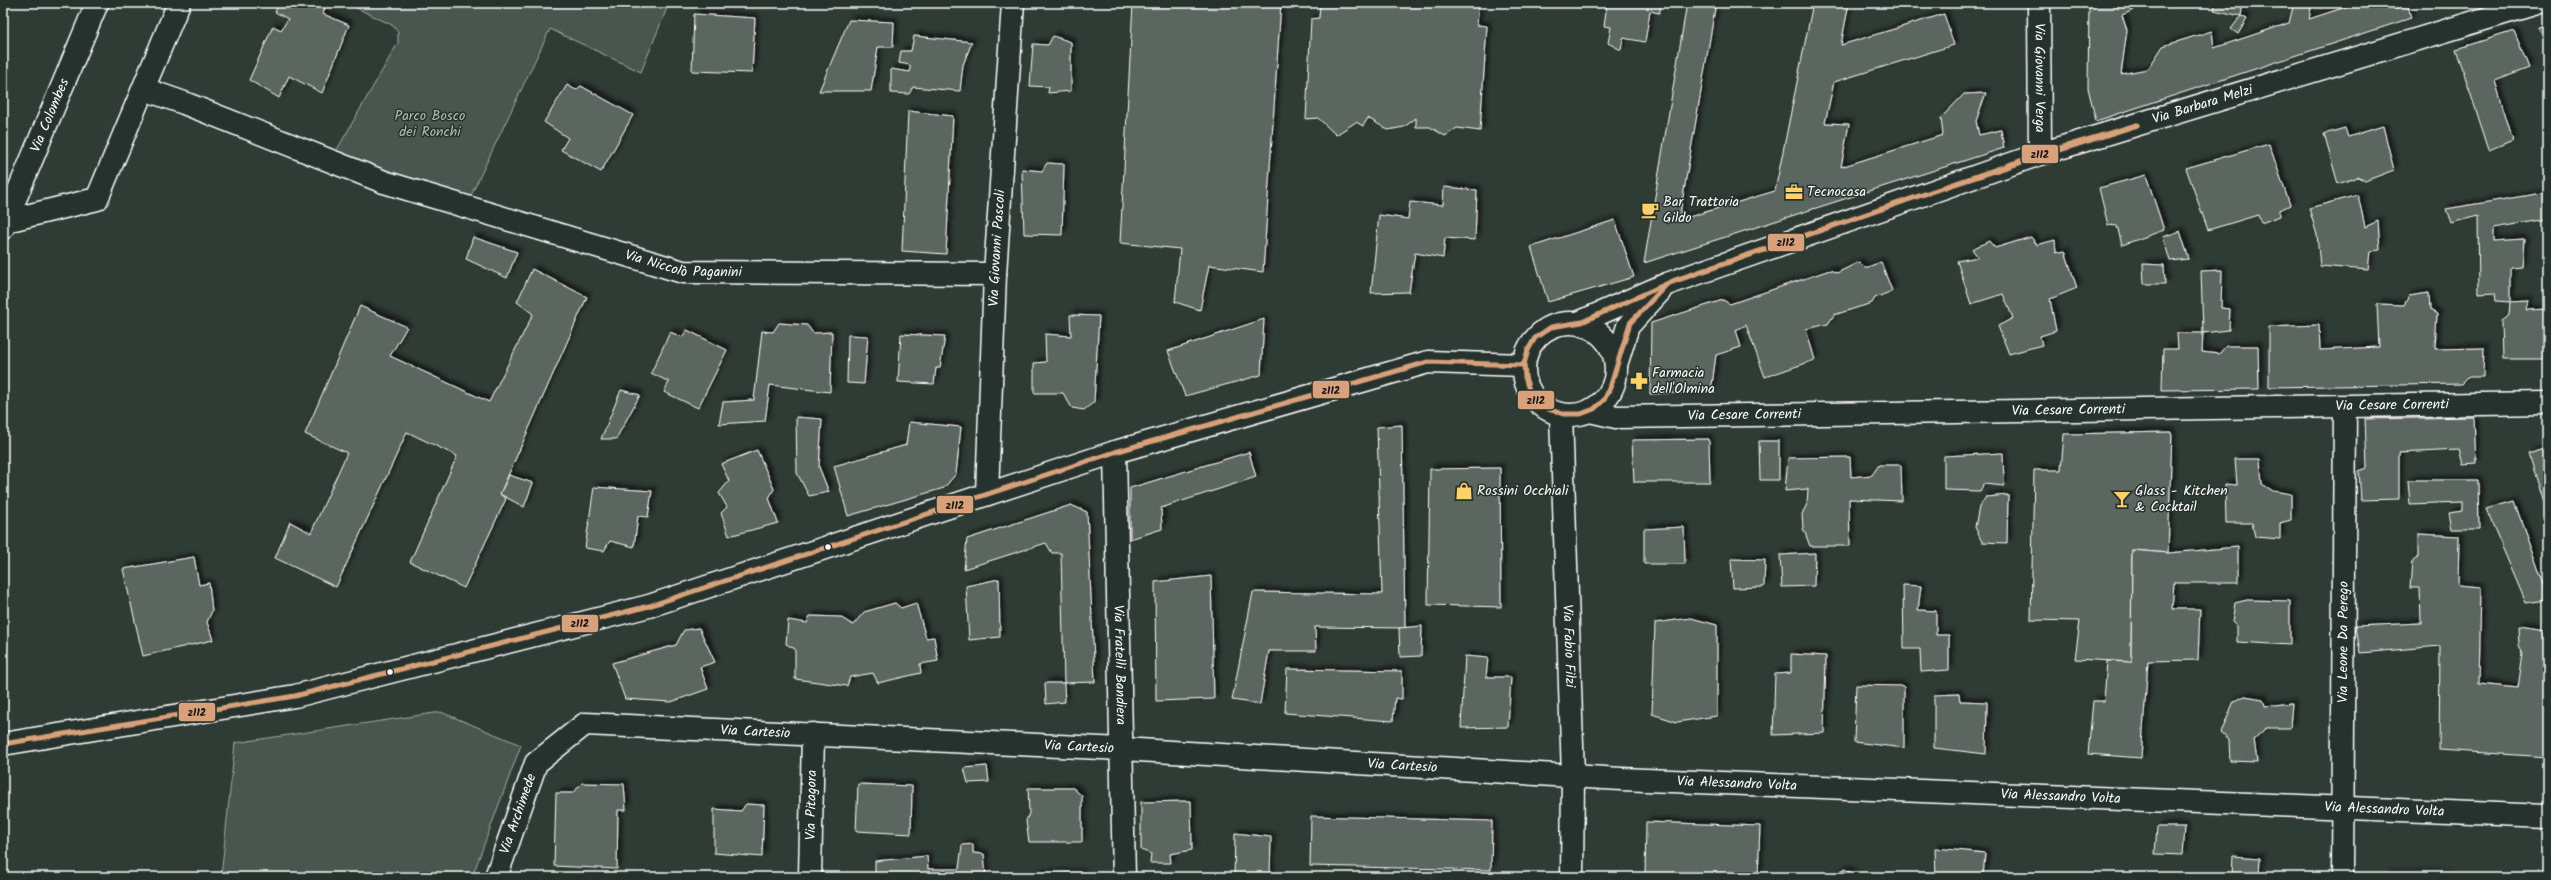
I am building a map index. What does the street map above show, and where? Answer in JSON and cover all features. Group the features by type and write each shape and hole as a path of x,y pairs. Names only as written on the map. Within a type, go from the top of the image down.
{"street":[{"name":"Via Colombes","path":"4,224 97,3"},
{"path":"4,224 97,199 179,3"},
{"name":"Via Giovanni Pascoli","path":"987,494 995,274 1013,3"},
{"name":"Via Giovanni Verga","path":"2038,3 2040,154"},
{"name":"Via Barbara Melzi","path":"1578,323 1592,328 1604,337 1612,349 1616,365 1615,378 1611,392 1602,403 1590,411 1574,415 1561,414 1548,410 1537,402 1529,391 1524,378 1524,365 1527,352 1533,340 1543,331 1560,324 1578,323 1667,284 2040,154 2537,3"},
{"name":"Via Niccolò Paganini","path":"144,89 384,182 683,272 995,274"},
{"path":"1616,365 1628,326 1667,284"},
{"path":"3,744 295,696 649,606 1114,452 1428,362 1524,365"},
{"name":"Via Cesare Correnti","path":"1590,411 1616,417 2345,408 2548,403"},
{"name":"Via Leone Da Perego","path":"2342,877 2344,807 2345,408"},
{"name":"Via Fabio Filzi","path":"1561,414 1573,776 1572,877"},
{"name":"Via Fratelli Bandiera","path":"1114,452 1124,877"},
{"name":"Via Cartesio","path":"585,724 1122,749 1573,776"},
{"name":"Via Archimede","path":"496,877 536,763 585,724"},
{"name":"Via Pitagora","path":"810,877 813,734"},
{"name":"Via Alessandro Volta","path":"1573,776 2548,816"}],"green space":[{"name":"Parco Bosco dei Ronchi","path":"346,3 669,3 641,72 550,29 466,206 366,177 362,186 335,153 398,43 398,32 392,25"},
{"path":"441,712 521,745 472,877 221,877 235,743"}],"building":[{"path":"279,3 320,3 326,5 323,14 349,25 322,93 289,76 279,98 249,80 273,26 281,30 288,19 275,12"},
{"path":"1133,3 1281,3 1263,272 1209,265 1200,310 1175,302 1180,249 1120,243"},
{"path":"1320,3 1479,3 1477,25 1487,26 1480,131 1457,128 1445,136 1430,127 1416,127 1416,118 1404,127 1388,130 1368,118 1363,126 1356,122 1336,135 1318,118 1306,119 1311,19 1319,18"},
{"path":"1607,3 1662,3 1659,13 1650,11 1645,42 1623,38 1621,50 1608,43 1611,27 1604,26"},
{"path":"1687,3 1716,3 1679,220 1775,191 1813,3 1849,3 1841,45 1944,14 1954,45 1834,82 1825,123 1849,124 1841,167 1943,135 1941,118 1964,94 1986,93 1976,121 1979,135 2001,130 2004,148 1644,263"},
{"path":"2089,3 2134,3 2134,10 2122,15 2127,30 2121,74 2148,69 2163,46 2212,31 2214,48 2289,23 2294,3 2312,3 2309,19 2358,3 2392,3 2393,9 2408,5 2411,18 2096,121 2088,88"},
{"path":"2215,3 2243,3 2241,16 2214,10"},
{"path":"694,14 755,18 752,73 692,71"},
{"path":"2241,16 2247,19 2238,34 2231,29"},
{"path":"849,20 894,22 893,47 878,47 871,91 819,91"},
{"path":"2548,25 2548,54 2539,27"},
{"path":"2514,31 2529,68 2495,81 2513,140 2489,150 2456,49"},
{"path":"914,36 972,42 963,65 960,91 913,87 909,94 891,93 891,69 910,72 910,65 899,63 901,51 911,51"},
{"path":"1053,36 1071,42 1071,91 1048,93 1049,87 1030,86 1033,44 1048,45"},
{"path":"567,85 576,90 581,86 633,115 601,172 561,150 568,138 544,122"},
{"path":"908,111 953,116 946,254 902,251"},
{"path":"2383,126 2394,170 2365,181 2358,177 2338,184 2324,134 2345,128 2348,137"},
{"path":"2269,144 2290,205 2280,210 2280,216 2261,223 2258,215 2208,230 2186,168"},
{"path":"1047,163 1064,164 1062,235 1024,234 1022,169 1042,171"},
{"path":"2146,175 2164,230 2122,245 2117,226 2108,225 2099,188"},
{"path":"1444,187 1477,190 1475,240 1445,238 1443,258 1415,253 1409,292 1371,293 1379,215 1408,219 1410,202 1443,205"},
{"path":"2548,192 2548,219 2494,228 2494,241 2524,239 2522,267 2510,268 2510,302 2496,301 2495,293 2479,294 2478,216 2451,223 2446,209"},
{"path":"2358,195 2365,227 2378,221 2380,250 2370,251 2368,270 2320,266 2317,235 2309,208"},
{"path":"1615,220 1634,277 1548,302 1531,247"},
{"path":"2180,231 2189,259 2170,261 2163,237"},
{"path":"473,237 517,252 507,278 466,259"},
{"path":"2031,237 2037,245 2055,240 2056,253 2065,251 2077,288 2050,299 2056,331 2040,336 2042,345 2009,354 1998,326 2013,318 2003,294 1971,304 1957,261 1978,257 1972,249 1989,241 1995,248"},
{"path":"1859,262 1865,268 1881,262 1892,291 1875,298 1872,303 1834,315 1828,324 1806,329 1815,360 1765,377 1746,325 1736,330 1741,347 1716,355 1711,392 1650,394 1651,323 1723,300 1730,304 1830,270 1837,273"},
{"path":"2143,264 2164,265 2165,284 2144,284"},
{"path":"532,269 587,297 500,494 506,499 464,588 410,562 457,456 407,432 336,587 275,558 290,522 311,533 347,453 305,434 360,306 407,327 390,356 489,402 533,314 517,302"},
{"path":"2222,270 2221,308 2230,309 2229,330 2203,333 2201,271"},
{"path":"2429,293 2430,310 2437,314 2435,349 2484,348 2483,377 2469,377 2462,384 2269,387 2269,327 2319,325 2320,350 2379,347 2377,304 2404,305 2409,296"},
{"path":"2529,301 2527,310 2548,309 2548,359 2502,359 2501,321 2509,315 2510,302"},
{"path":"1070,315 1099,316 1094,402 1084,410 1072,408 1063,393 1034,393 1034,363 1046,362 1045,334 1071,336"},
{"path":"1264,319 1261,375 1185,396 1168,351"},
{"path":"779,323 807,325 813,333 832,332 830,392 770,385 765,421 719,424 723,402 754,400 762,331 773,332"},
{"path":"687,330 727,350 698,408 664,392 669,382 651,373 670,332 682,337"},
{"path":"2177,333 2203,333 2202,352 2219,354 2226,346 2258,346 2259,389 2162,390 2163,349 2178,349"},
{"path":"901,334 945,336 940,368 936,368 934,384 898,382"},
{"path":"848,335 868,336 864,384 847,383"},
{"path":"621,390 640,395 616,439 601,439"},
{"path":"796,417 822,419 819,467 829,492 809,496 797,473"},
{"path":"2474,417 2476,463 2463,464 2459,450 2399,453 2399,499 2361,500 2359,471 2367,468 2365,419"},
{"path":"909,422 961,427 956,474 944,488 848,516 834,466 906,445"},
{"path":"1402,425 1405,628 1315,627 1316,651 1269,651 1260,704 1232,700 1253,592 1382,594 1377,427"},
{"path":"2172,432 2168,553 2132,550 2131,662 2075,659 2080,621 2031,620 2034,470 2061,470 2064,434"},
{"path":"1709,439 1710,482 1634,482 1632,440"},
{"path":"1759,441 1779,441 1779,480 1760,480"},
{"path":"2548,448 2548,502 2543,503 2528,454"},
{"path":"757,450 774,489 769,498 778,523 729,536 721,513 727,507 719,493 729,481 721,464"},
{"path":"1249,452 1256,477 1161,508 1162,529 1130,539 1130,488"},
{"path":"2003,453 2004,486 1984,484 1980,491 1944,490 1944,456"},
{"path":"1850,457 1851,477 1872,475 1879,465 1901,465 1902,501 1849,499 1850,546 1810,546 1803,528 1802,514 1807,504 1808,489 1785,491 1788,458"},
{"path":"2235,459 2260,459 2262,484 2273,491 2291,494 2291,520 2280,523 2280,539 2255,537 2252,523 2226,523 2225,484 2237,485"},
{"path":"1500,468 1501,607 1428,605 1430,469"},
{"path":"509,475 533,483 524,507 500,494"},
{"path":"2408,480 2478,480 2479,529 2452,529 2449,513 2462,511 2462,502 2410,504"},
{"path":"594,487 652,491 648,517 638,516 634,547 610,541 604,551 585,548"},
{"path":"2008,495 2007,543 1982,542 1975,527 1979,507 1986,497"},
{"path":"2514,501 2548,596 2548,600 2526,603 2486,509"},
{"path":"1071,505 1087,512 1095,682 1064,683 1061,553 1052,553 1046,543 964,569 967,539"},
{"path":"1684,527 1685,564 1644,564 1644,529"},
{"path":"2418,534 2459,536 2458,585 2481,587 2479,684 2518,688 2523,653 2519,645 2518,626 2548,630 2548,757 2439,750 2440,646 2360,653 2356,626 2421,623 2420,588 2410,588 2412,561 2418,557"},
{"path":"2238,547 2238,583 2174,583 2172,609 2200,609 2198,660 2148,661 2141,758 2088,754 2093,701 2104,701 2107,661 2131,662 2132,550 2168,553"},
{"path":"1815,553 1814,586 1782,587 1780,555"},
{"path":"194,557 199,585 209,583 212,611 207,622 213,640 143,656 123,569"},
{"path":"1731,559 1765,560 1764,587 1733,588"},
{"path":"1211,576 1214,699 1156,701 1155,582"},
{"path":"999,579 1000,637 969,640 966,586"},
{"path":"1903,585 1921,586 1918,610 1936,611 1936,635 1949,635 1949,670 1921,672 1920,649 1904,649"},
{"path":"2247,600 2290,601 2290,645 2237,642 2237,627 2232,622 2235,603"},
{"path":"895,603 901,608 916,603 926,638 934,637 938,661 920,664 921,673 878,683 873,673 850,677 847,686 795,679 795,649 786,644 788,620 807,623 810,616 840,617 853,625 864,612"},
{"path":"1691,618 1717,625 1717,716 1677,722 1652,714 1655,623"},
{"path":"1422,626 1421,656 1400,657 1399,628"},
{"path":"699,628 715,662 700,667 708,689 671,702 625,699 612,663 676,645 684,630"},
{"path":"1791,654 1826,656 1824,733 1773,735 1775,674 1791,673"},
{"path":"1465,656 1488,658 1486,677 1511,677 1508,727 1461,728"},
{"path":"1287,669 1402,671 1402,699 1395,698 1393,721 1285,713"},
{"path":"1045,683 1064,683 1065,702 1046,704"},
{"path":"1856,685 1904,686 1904,748 1854,742"},
{"path":"1959,694 1960,701 1987,702 1986,754 1934,748 1934,695"},
{"path":"2245,696 2263,699 2265,706 2292,703 2290,728 2266,728 2254,739 2257,762 2230,761 2229,740 2221,733 2234,701"},
{"path":"987,766 989,782 968,783 964,768"},
{"path":"582,783 624,784 626,810 618,810 617,869 554,866 556,793 573,793"},
{"path":"858,784 912,786 911,834 856,831"},
{"path":"1028,788 1073,788 1082,796 1082,842 1029,842 1026,821 1029,813"},
{"path":"1191,801 1192,850 1170,854 1171,863 1150,863 1151,854 1141,850 1141,802"},
{"path":"746,804 764,805 762,857 714,853 714,809 741,811"},
{"path":"1311,816 1492,821 1491,870 1310,866"},
{"path":"1646,822 1760,826 1758,877 1645,877"},
{"path":"2157,827 2185,827 2183,855 2155,854"},
{"path":"1235,833 1271,837 1270,877 1234,877"},
{"path":"973,844 973,853 984,854 986,877 875,877 875,861 927,856 928,869 959,869 962,845"},
{"path":"1935,848 1985,853 1983,877 1936,877"},
{"path":"2233,856 2260,858 2259,877 2232,877"},
{"path":"1845,869 1858,877 1835,877"},
{"path":"1082,873 1083,877 1035,877 1034,874"},
{"path":"2387,874 2446,875 2387,877"},
{"path":"633,876 656,877 633,877"}],"transit line":[{"name":"z112","path":"1945,187 2040,154 2137,125"},
{"name":"z112","path":"1945,187 2137,125"},
{"name":"z112","path":"1945,187 1667,284 1630,323 1610,388 1604,400 1594,409 1581,414 1563,414 1548,409 1537,401 1529,390 1525,377 1524,364 1528,350 1535,338 1551,327 1582,322 1675,280 1945,187"},
{"name":"z112","path":"3,744 295,696 649,606 1115,452 1428,362 1524,365"}],"place":[{"name":"Tecnocasa","path":"1794,192"},
{"name":"Bar Trattoria Gildo","path":"1650,210"},
{"name":"Farmacia dell'Olmina","path":"1639,381"},
{"name":"Rossini Occhiali","path":"1464,491"},
{"name":"Glass - Kitchen & Cocktail","path":"2122,499"}]}
